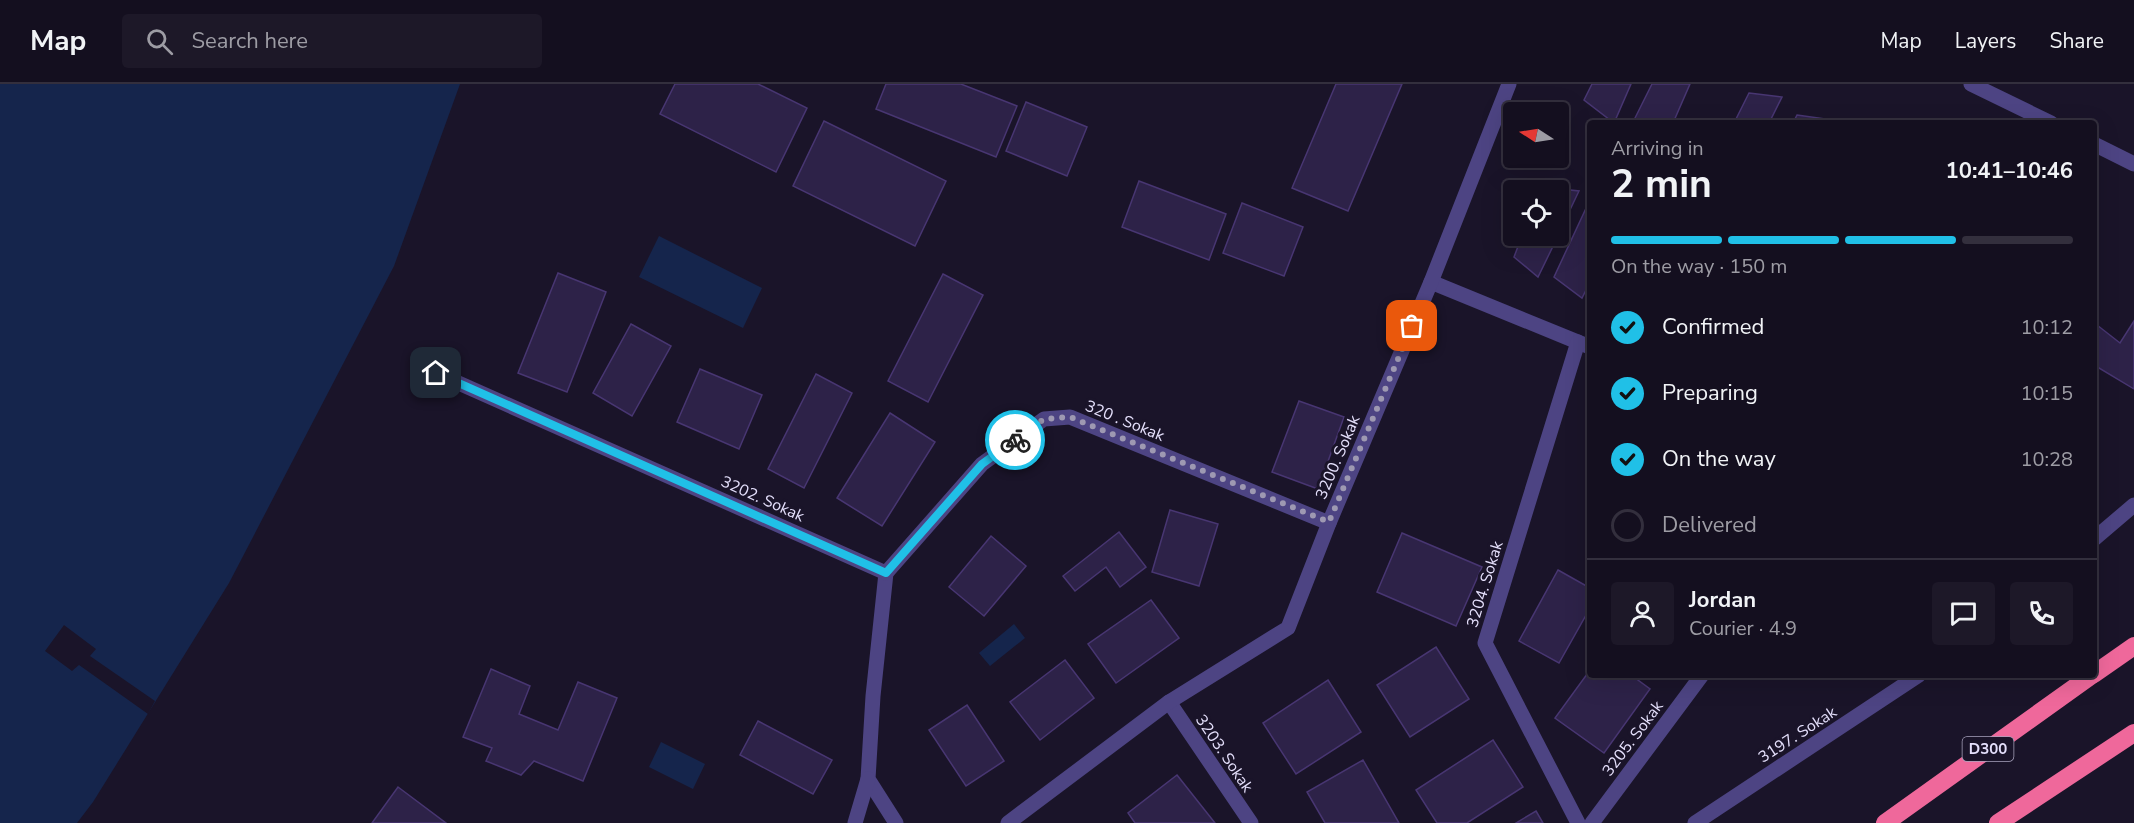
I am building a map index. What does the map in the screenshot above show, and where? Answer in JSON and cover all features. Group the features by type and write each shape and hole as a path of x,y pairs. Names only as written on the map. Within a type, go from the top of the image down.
{"highway":[{"name":"D300","path":"2097,671 2134,646"},
{"name":"D300","path":"1885,823 2087,678"},
{"path":"1998,823 2134,733"}],"street":[{"name":"3200. Sokak","path":"1008,823 1169,702 1288,628 1329,522 1431,282 1509,84"},
{"path":"1971,84 2045,120"},
{"path":"2097,146 2134,164"},
{"path":"1431,282 1584,345"},
{"name":"3204. Sokak","path":"1578,823 1485,643 1584,345"},
{"name":"3202. Sokak","path":"436,373 886,573"},
{"name":"320 . Sokak","path":"886,573 982,464 1044,419 1070,417 1329,522"},
{"path":"2097,536 2134,505"},
{"path":"855,823 868,779 873,696 886,573"},
{"name":"3205. Sokak","path":"1592,823 1700,678"},
{"name":"3197. Sokak","path":"1695,823 1914,678"},
{"name":"3203. Sokak","path":"1169,702 1251,823"},
{"path":"868,779 896,823"}],"water":[{"path":"0,84 460,84 394,266 229,583 93,802 77,823 0,823"},
{"path":"659,236 762,288 743,328 639,277"},
{"path":"1014,624 1025,638 990,666 979,653"},
{"path":"661,742 705,764 693,789 649,767"}],"pier":[{"path":"64,625 96,649 90,656 155,701 148,714 79,665 72,671 45,651"}],"building":[{"path":"675,84 758,84 807,108 776,172 660,114"},
{"path":"886,84 961,84 1017,106 996,157 876,109"},
{"path":"1336,84 1402,84 1348,211 1292,188"},
{"path":"1592,84 1631,84 1615,120 1610,120 1584,100"},
{"path":"1652,84 1690,84 1674,120 1637,120 1635,118"},
{"path":"1749,93 1782,97 1770,120 1736,120"},
{"path":"1026,102 1087,127 1067,176 1006,151"},
{"path":"1797,115 1833,120 1794,120"},
{"path":"824,121 946,181 915,246 793,186"},
{"path":"1139,181 1226,214 1209,260 1122,227"},
{"path":"1569,190 1579,191 1569,212"},
{"path":"1242,203 1303,227 1284,276 1223,253"},
{"path":"1587,206 1587,288 1582,298 1554,277"},
{"path":"1518,246 1553,246 1538,277 1514,257"},
{"path":"558,273 606,292 567,392 518,373"},
{"path":"943,274 983,295 928,402 888,381"},
{"path":"2134,321 2134,389 2097,367 2097,325 2120,343"},
{"path":"631,324 671,346 632,416 593,393"},
{"path":"700,369 762,395 739,449 677,422"},
{"path":"816,374 852,393 804,488 768,469"},
{"path":"1299,401 1344,417 1318,489 1272,472"},
{"path":"890,413 935,442 882,526 837,498"},
{"path":"1170,510 1218,524 1199,586 1152,572"},
{"path":"1119,532 1146,567 1120,587 1106,567 1075,591 1063,576"},
{"path":"1402,533 1482,567 1456,626 1377,592"},
{"path":"991,536 1026,566 984,616 949,587"},
{"path":"1558,570 1587,586 1587,613 1559,663 1519,641"},
{"path":"1151,600 1179,638 1116,683 1088,644"},
{"path":"1436,647 1469,699 1410,737 1377,685"},
{"path":"1065,660 1094,698 1040,740 1010,702"},
{"path":"491,669 530,686 519,714 558,730 578,682 617,698 583,781 534,761 521,775 486,761 492,748 463,737"},
{"path":"1587,674 1587,678 1635,678 1650,689 1604,753 1555,718"},
{"path":"1328,680 1361,732 1296,774 1263,723"},
{"path":"967,705 1004,761 966,786 929,730"},
{"path":"758,721 832,760 813,794 740,755"},
{"path":"1493,740 1523,787 1467,823 1437,823 1416,790"},
{"path":"1363,760 1399,823 1325,823 1307,792"},
{"path":"1177,775 1215,823 1135,823 1128,813"},
{"path":"398,787 446,823 372,823"},
{"path":"1536,811 1543,823 1516,823"}],"way so far":[{"path":"1015,440 1044,419 1070,417 1329,522 1412,326"}],"route":[{"path":"436,373 886,573 982,464 1015,440"}]}
